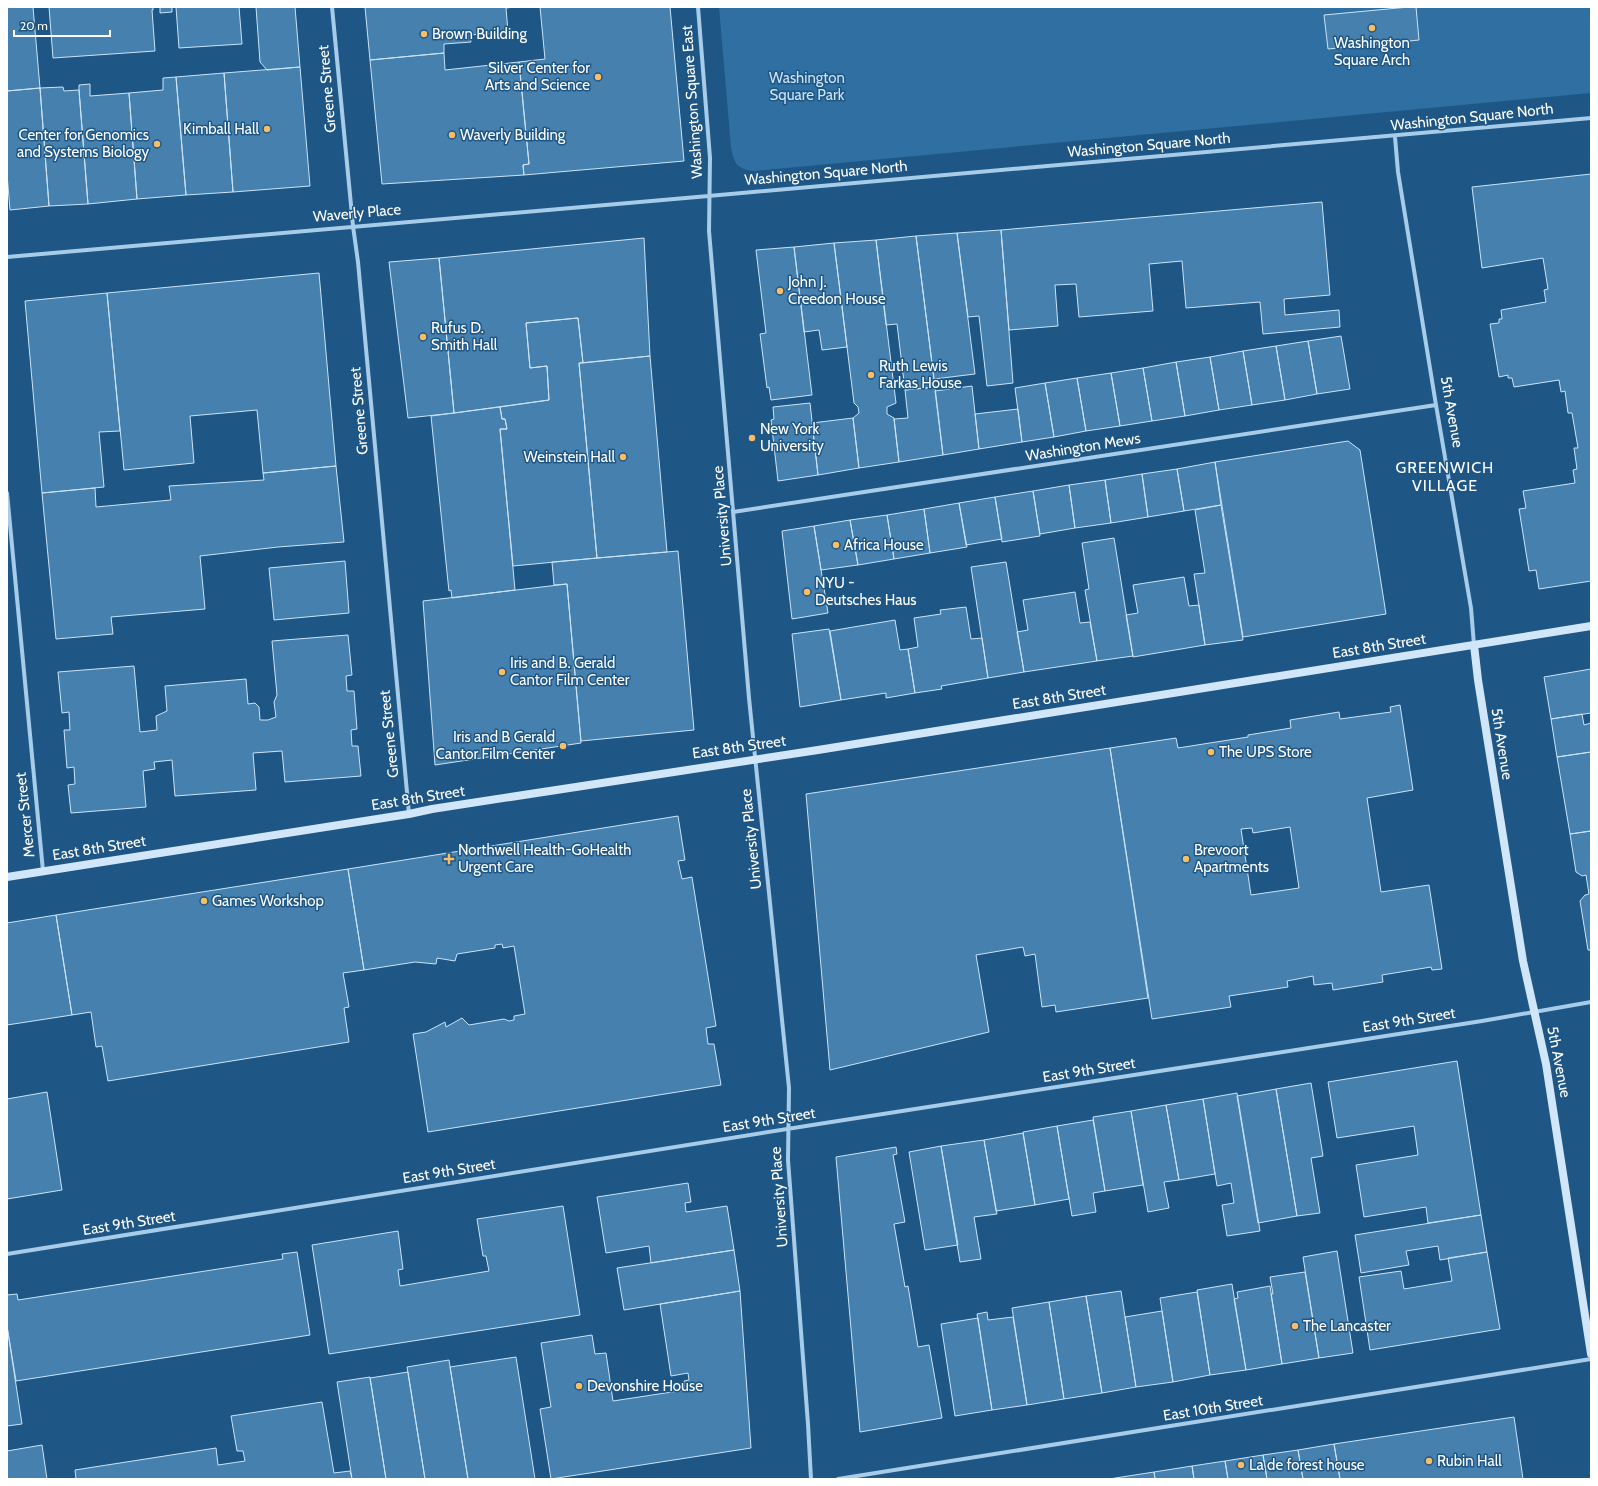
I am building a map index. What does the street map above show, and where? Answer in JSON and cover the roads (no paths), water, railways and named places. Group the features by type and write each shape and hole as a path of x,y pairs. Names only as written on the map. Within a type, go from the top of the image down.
{"main road":[{"name":"East 8th Street","path":"7,877 1591,626"},
{"name":"5th Avenue","path":"1474,645 1478,680 1523,960 1546,1064 1591,1354"}],"street":[{"name":"Greene Street","path":"332,7 352,226 358,262 409,814"},
{"name":"Washington Square East","path":"698,7 710,158 709,196"},
{"name":"Washington Square North","path":"709,196 1395,137 1591,118"},
{"name":"5th Avenue","path":"1395,137 1398,172 1470,601 1474,645"},
{"name":"Waverly Place","path":"7,257 709,196"},
{"name":"University Place","path":"709,196 709,231 755,759 789,1088 788,1160 811,1479"},
{"name":"Washington Mews","path":"733,512 1436,405"},
{"name":"Mercer Street","path":"7,493 43,871"},
{"name":"East 9th Street","path":"7,1254 1591,1002"},
{"name":"East 10th Street","path":"838,1479 1591,1359"}],"place":[{"name":"Washington Square Arch","path":"1372,28"},
{"name":"Brown Building","path":"424,34"},
{"name":"Silver Center for Arts and Science","path":"598,77"},
{"name":"Kimball Hall","path":"267,129"},
{"name":"Waverly Building","path":"452,135"},
{"name":"Center for Genomics and Systems Biology","path":"157,144"},
{"name":"John J. Creedon House","path":"780,291"},
{"name":"Rufus D. Smith Hall","path":"423,337"},
{"name":"Ruth Lewis Farkas House","path":"871,375"},
{"name":"New York University","path":"752,438"},
{"name":"Weinstein Hall","path":"623,457"},
{"name":"Africa House","path":"836,545"},
{"name":"NYU - Deutsches Haus","path":"807,592"},
{"name":"Iris and B. Gerald Cantor Film Center","path":"502,672"},
{"name":"Iris and B Gerald Cantor Film Center","path":"563,746"},
{"name":"The UPS Store","path":"1211,752"},
{"name":"Northwell Health-GoHealth Urgent Care","path":"449,859"},
{"name":"Brevoort Apartments","path":"1186,859"},
{"name":"Games Workshop","path":"204,901"},
{"name":"The Lancaster","path":"1295,1326"},
{"name":"Devonshire House","path":"579,1386"},
{"name":"Rubin Hall","path":"1429,1461"},
{"name":"La de forest house","path":"1241,1465"}],"district":[{"name":"GREENWICH VILLAGE","path":"1445,476"}],"park label":[{"name":"Washington Square Park","path":"807,86"}]}
